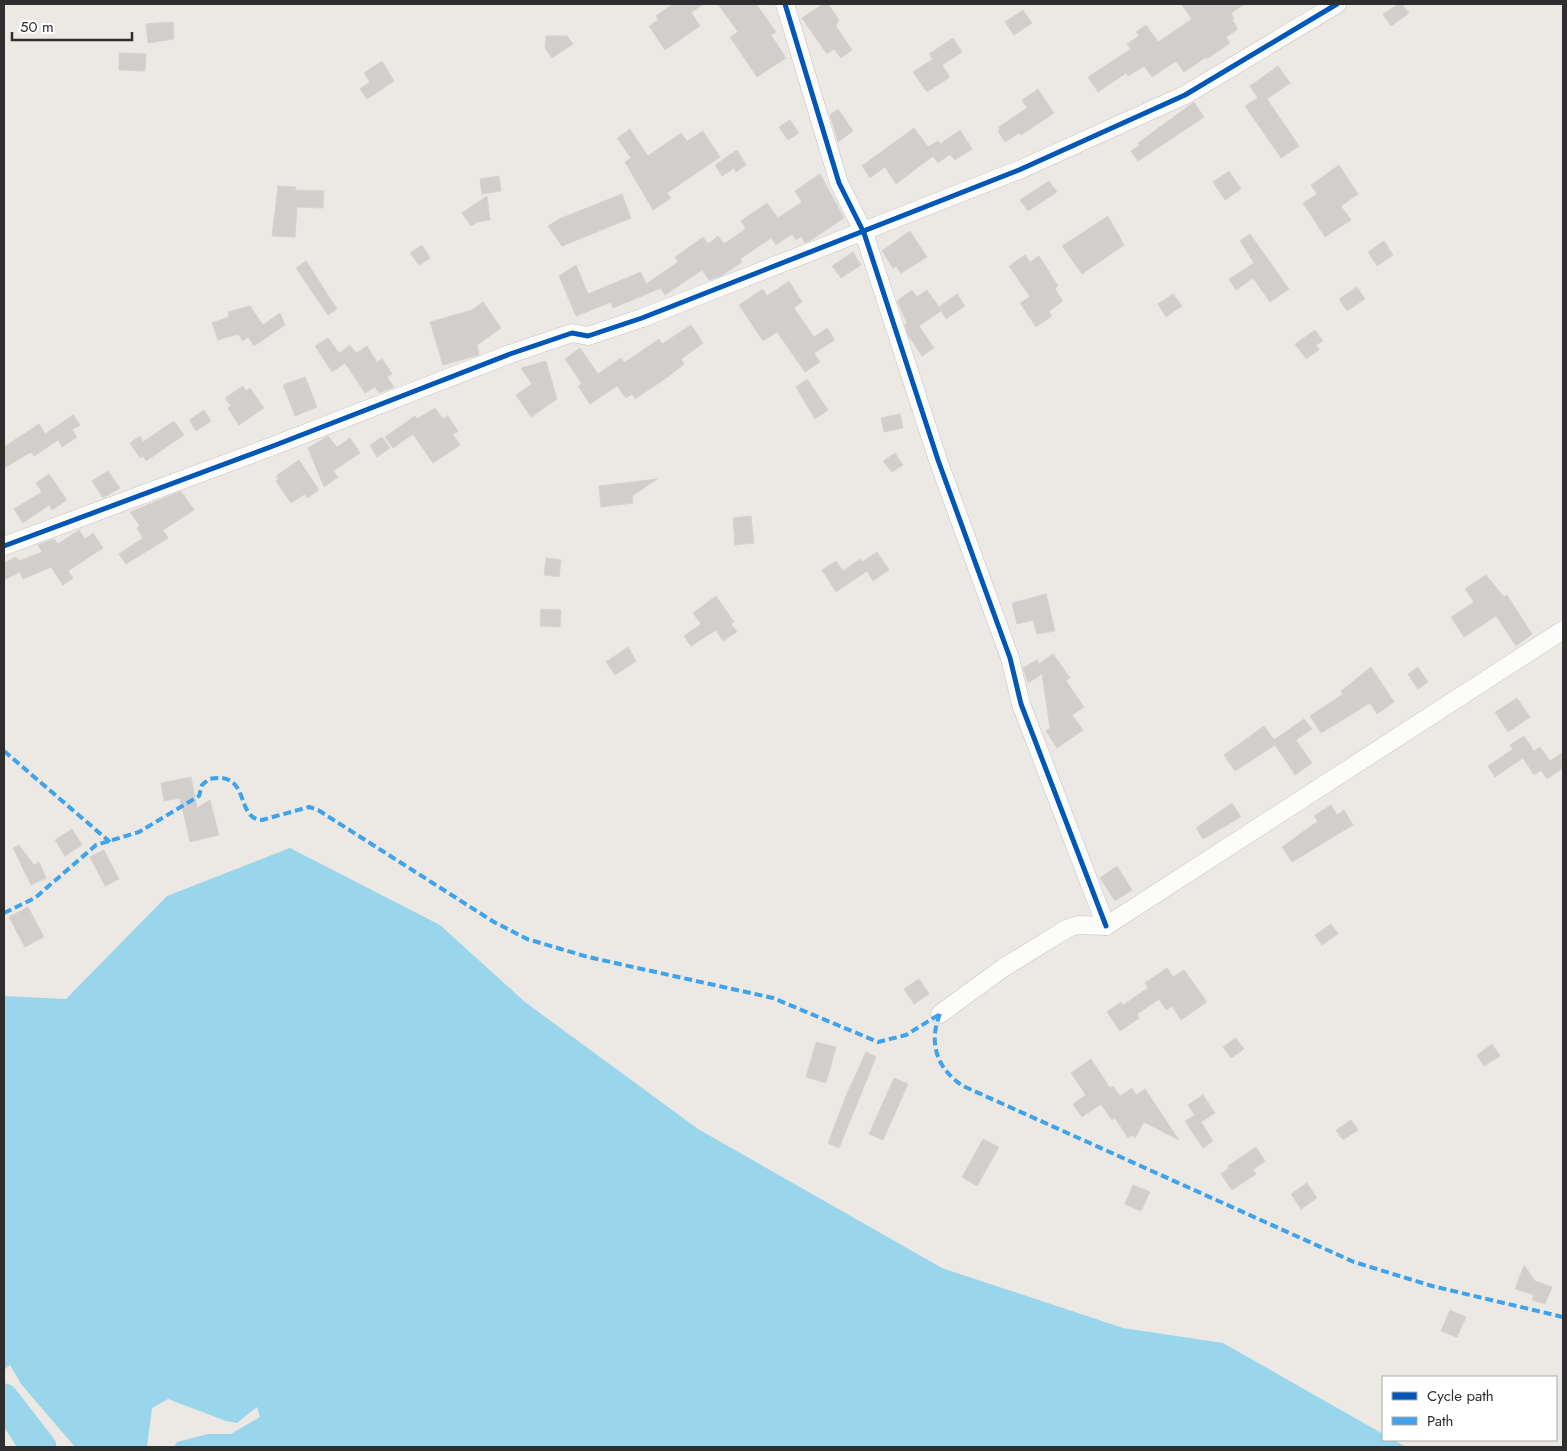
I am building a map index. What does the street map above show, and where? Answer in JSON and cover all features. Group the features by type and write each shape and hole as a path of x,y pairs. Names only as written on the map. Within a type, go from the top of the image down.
{"street":[{"path":"785,4 839,183 864,232 938,460 1010,658 1021,704 1106,926"},
{"path":"4,546 273,446 510,354 572,333 588,336 642,318 1020,170 1185,95 1337,4"},
{"path":"940,1014 1003,968 1068,928 1078,924 1106,926 1563,630"}],"water":[{"path":"290,848 440,925 525,1002 698,1129 942,1268 1123,1328 1223,1343 1382,1433 1382,1441 1395,1441 1407,1447 174,1447 177,1442 208,1434 231,1434 260,1417 257,1407 237,1423 226,1421 168,1399 152,1408 147,1447 75,1447 21,1384 10,1365 4,1370 4,996 66,999 167,896"},
{"path":"4,1403 40,1447 17,1447 4,1427"}],"building":[{"path":"673,4 704,4 691,12 700,26 665,50 649,26 658,20 656,16"},
{"path":"718,4 756,4 776,32 771,35 786,58 757,77 730,37 738,32"},
{"path":"823,4 828,4 839,20 836,26 852,50 841,58 834,49 827,54 802,18"},
{"path":"1181,4 1245,4 1231,13 1234,19 1232,20 1238,29 1226,37 1230,43 1207,59 1206,57 1184,72 1176,61 1152,77 1144,66 1128,76 1126,73 1098,92 1088,77 1131,49 1127,44 1139,36 1136,32 1146,25 1158,42 1192,19"},
{"path":"1402,4 1409,13 1391,26 1383,14"},
{"path":"1023,10 1032,23 1014,35 1005,22"},
{"path":"173,22 174,39 148,43 146,24"},
{"path":"546,36 567,36 573,44 552,58 545,48"},
{"path":"953,38 962,52 942,65 950,77 927,92 913,72 933,59 929,54"},
{"path":"119,53 146,54 145,71 119,70"},
{"path":"382,61 394,81 367,99 360,89 370,82 364,73"},
{"path":"1278,66 1290,83 1267,99 1299,146 1281,158 1245,106 1258,98 1250,86"},
{"path":"1038,89 1054,113 1021,135 1019,133 1005,142 998,131 999,127 1027,108 1022,100"},
{"path":"1194,102 1204,117 1138,161 1131,151 1140,145 1138,143"},
{"path":"838,109 853,131 838,142 830,115"},
{"path":"790,120 799,133 788,140 779,127"},
{"path":"914,128 928,147 938,141 940,144 960,130 972,149 955,160 950,154 938,163 933,156 896,184 885,167 870,178 862,166"},
{"path":"630,129 648,156 681,133 687,141 703,131 720,157 667,193 671,198 653,210 625,162 631,158 617,138"},
{"path":"737,150 746,165 736,172 734,168 722,176 715,165"},
{"path":"1339,165 1358,194 1341,206 1351,220 1325,237 1303,203 1317,194 1311,185"},
{"path":"1229,171 1241,189 1225,200 1213,182"},
{"path":"820,174 844,218 811,240 805,243 801,236 796,240 792,234 776,245 771,238 740,259 742,262 721,276 709,280 702,270 665,295 661,288 613,308 611,302 576,316 559,276 576,265 588,294 641,272 646,284 678,262 675,257 703,237 708,244 718,236 724,244 746,229 741,221 767,203 778,218 802,202 795,191"},
{"path":"499,176 501,191 482,194 480,179"},
{"path":"1049,181 1057,192 1028,211 1020,200"},
{"path":"278,186 296,187 295,190 324,191 323,208 297,207 295,237 272,236"},
{"path":"622,194 631,218 562,246 548,226 559,219"},
{"path":"487,196 490,220 477,222 471,226 462,213"},
{"path":"1108,216 1124,245 1082,274 1062,246"},
{"path":"910,231 927,257 901,273 896,266 893,268 882,251"},
{"path":"1250,234 1289,289 1270,302 1253,278 1236,290 1229,279 1254,263 1240,241"},
{"path":"1384,241 1393,255 1377,266 1368,252"},
{"path":"422,245 430,258 419,265 410,253"},
{"path":"853,252 861,265 841,278 832,266"},
{"path":"1025,255 1030,262 1039,256 1058,286 1055,289 1063,301 1049,311 1052,316 1036,327 1020,303 1030,297 1009,266"},
{"path":"306,261 337,309 328,315 296,268"},
{"path":"789,281 802,302 794,308 814,337 827,328 835,340 814,353 820,362 805,372 777,332 763,341 739,305 763,289 767,296"},
{"path":"1357,287 1365,299 1347,311 1339,299"},
{"path":"912,290 917,297 927,290 939,307 957,294 965,306 946,319 941,311 919,326 934,348 922,356 908,335 905,324 907,323 897,301"},
{"path":"1173,294 1182,306 1166,317 1158,304"},
{"path":"483,302 501,328 477,345 479,355 443,365 430,322 472,310"},
{"path":"250,306 263,325 280,313 285,325 254,346 248,337 243,341 238,334 218,340 212,323 229,317 228,312"},
{"path":"691,325 703,343 681,359 684,364 672,374 635,399 632,394 626,398 617,386 590,404 578,386 582,384 565,359 580,348 598,374 621,358 624,363 659,339 662,344"},
{"path":"1315,330 1323,341 1316,345 1319,350 1306,359 1295,344"},
{"path":"328,338 339,353 350,345 356,353 367,346 377,362 382,359 392,374 387,377 394,387 379,393 375,387 365,393 345,363 332,372 315,346"},
{"path":"546,361 557,399 531,417 516,395 532,384 521,368"},
{"path":"305,377 317,407 295,416 283,385"},
{"path":"807,379 828,410 815,419 796,387"},
{"path":"243,386 246,391 250,388 264,408 239,425 228,408 231,406 225,398"},
{"path":"435,408 443,419 448,416 458,431 453,435 460,445 433,463 413,434 393,448 385,437 415,416 417,419"},
{"path":"204,410 211,421 196,431 189,420"},
{"path":"900,414 903,428 884,432 881,418"},
{"path":"73,415 80,425 72,430 77,437 62,447 58,440 34,456 31,452 4,468 4,447 39,424 45,434"},
{"path":"174,421 184,435 146,461 143,456 140,458 130,443 140,436 143,442"},
{"path":"328,436 337,447 350,438 360,453 333,471 338,477 324,487 308,448"},
{"path":"382,437 390,448 377,457 370,445"},
{"path":"895,453 903,465 892,472 883,461"},
{"path":"299,460 319,490 307,498 305,494 291,503 276,481 278,479 276,476"},
{"path":"108,471 120,488 103,498 92,481"},
{"path":"49,474 67,500 52,510 49,505 23,523 14,509 42,492 36,483"},
{"path":"657,479 632,496 633,503 601,507 599,486"},
{"path":"181,491 194,510 163,530 168,538 126,564 119,554 143,538 137,528 140,526 130,512"},
{"path":"751,516 754,543 735,545 733,518"},
{"path":"79,530 85,539 93,533 103,548 68,571 73,578 63,585 51,567 23,579 20,572 4,580 4,563 16,557 19,561 42,552 38,545 54,539 58,544"},
{"path":"877,552 889,570 873,581 867,571 836,592 822,570 836,561 843,571 860,559 862,562"},
{"path":"546,558 561,560 559,577 544,575"},
{"path":"1486,575 1504,597 1507,595 1532,634 1516,646 1496,616 1464,637 1451,617 1474,602 1465,589"},
{"path":"1046,594 1055,631 1037,634 1033,620 1017,624 1012,603"},
{"path":"716,596 734,622 731,624 737,632 723,641 716,630 691,646 684,636 701,624 693,613"},
{"path":"541,609 561,610 560,627 540,626"},
{"path":"628,647 636,661 615,675 606,662"},
{"path":"1053,654 1070,678 1066,681 1084,707 1072,715 1083,730 1057,748 1046,731 1050,728 1042,674 1028,683 1023,668 1037,660 1040,665 1040,663"},
{"path":"1371,667 1394,702 1377,714 1370,703 1321,733 1310,716 1343,694 1341,691"},
{"path":"1418,667 1428,682 1418,689 1408,674"},
{"path":"1517,698 1530,717 1508,732 1495,712"},
{"path":"1304,719 1312,729 1296,740 1312,763 1295,775 1275,745 1235,771 1224,755 1264,726 1274,740"},
{"path":"1524,736 1534,751 1540,747 1550,761 1563,752 1563,768 1547,779 1541,770 1534,775 1523,758 1495,777 1488,766 1513,749 1510,745"},
{"path":"191,777 197,808 210,800 219,835 190,842 180,798 164,801 161,783"},
{"path":"1232,803 1241,817 1203,839 1196,828"},
{"path":"1331,805 1337,815 1344,810 1353,825 1292,862 1282,847 1318,821 1314,816"},
{"path":"72,829 82,845 65,856 55,840"},
{"path":"19,845 34,865 39,862 46,878 31,885 13,848"},
{"path":"104,850 119,879 105,886 90,857"},
{"path":"1117,866 1132,890 1115,901 1100,878"},
{"path":"28,907 44,937 25,947 9,917"},
{"path":"1331,924 1338,934 1322,945 1315,935"},
{"path":"1167,968 1173,977 1184,970 1207,1002 1181,1020 1172,1006 1166,1010 1159,999 1137,1014 1139,1018 1120,1031 1107,1012 1121,1002 1123,1005 1148,988 1145,983"},
{"path":"919,979 929,994 914,1004 904,989"},
{"path":"1236,1038 1244,1049 1231,1058 1223,1047"},
{"path":"816,1042 836,1047 826,1083 806,1077"},
{"path":"1492,1044 1500,1056 1484,1066 1477,1055"},
{"path":"866,1052 876,1057 839,1148 828,1143 846,1096"},
{"path":"1091,1059 1110,1088 1113,1086 1120,1096 1132,1088 1136,1095 1145,1089 1179,1140 1144,1122 1135,1138 1133,1135 1128,1138 1115,1118 1112,1120 1101,1104 1082,1117 1073,1104 1086,1095 1071,1073"},
{"path":"894,1078 908,1084 883,1140 869,1134"},
{"path":"1203,1095 1215,1113 1201,1122 1213,1141 1203,1148 1185,1121 1195,1115 1188,1105"},
{"path":"1351,1120 1358,1130 1343,1140 1336,1130"},
{"path":"983,1139 999,1147 977,1186 962,1177"},
{"path":"1256,1147 1265,1161 1253,1170 1256,1174 1232,1190 1221,1174 1229,1168 1228,1166"},
{"path":"1307,1183 1317,1198 1301,1209 1291,1194"},
{"path":"1133,1185 1150,1192 1141,1211 1125,1204"},
{"path":"1524,1265 1535,1281 1552,1287 1545,1304 1532,1300 1534,1295 1515,1289"},
{"path":"1450,1310 1466,1317 1457,1337 1441,1331"}],"waterway":[{"path":"4,1398 42,1447"}],"marked path":[{"path":"4,751 110,842"},
{"path":"4,913 35,898 96,845 139,832 199,796 202,785 209,779 222,778 231,781 237,788 248,812 253,818 262,820 309,807 318,810 494,922 527,939 588,957 773,998 878,1042 906,1035 940,1014"},
{"path":"940,1014 935,1035 937,1054 947,1072 963,1086 1354,1262 1432,1286 1563,1317"}],"cycle path":[{"path":"785,4 839,183 864,233 938,460 1010,658 1021,704 1106,926"},
{"path":"4,546 273,446 510,354 572,333 588,336 642,318 1019,170 1185,95 1337,4"}]}
